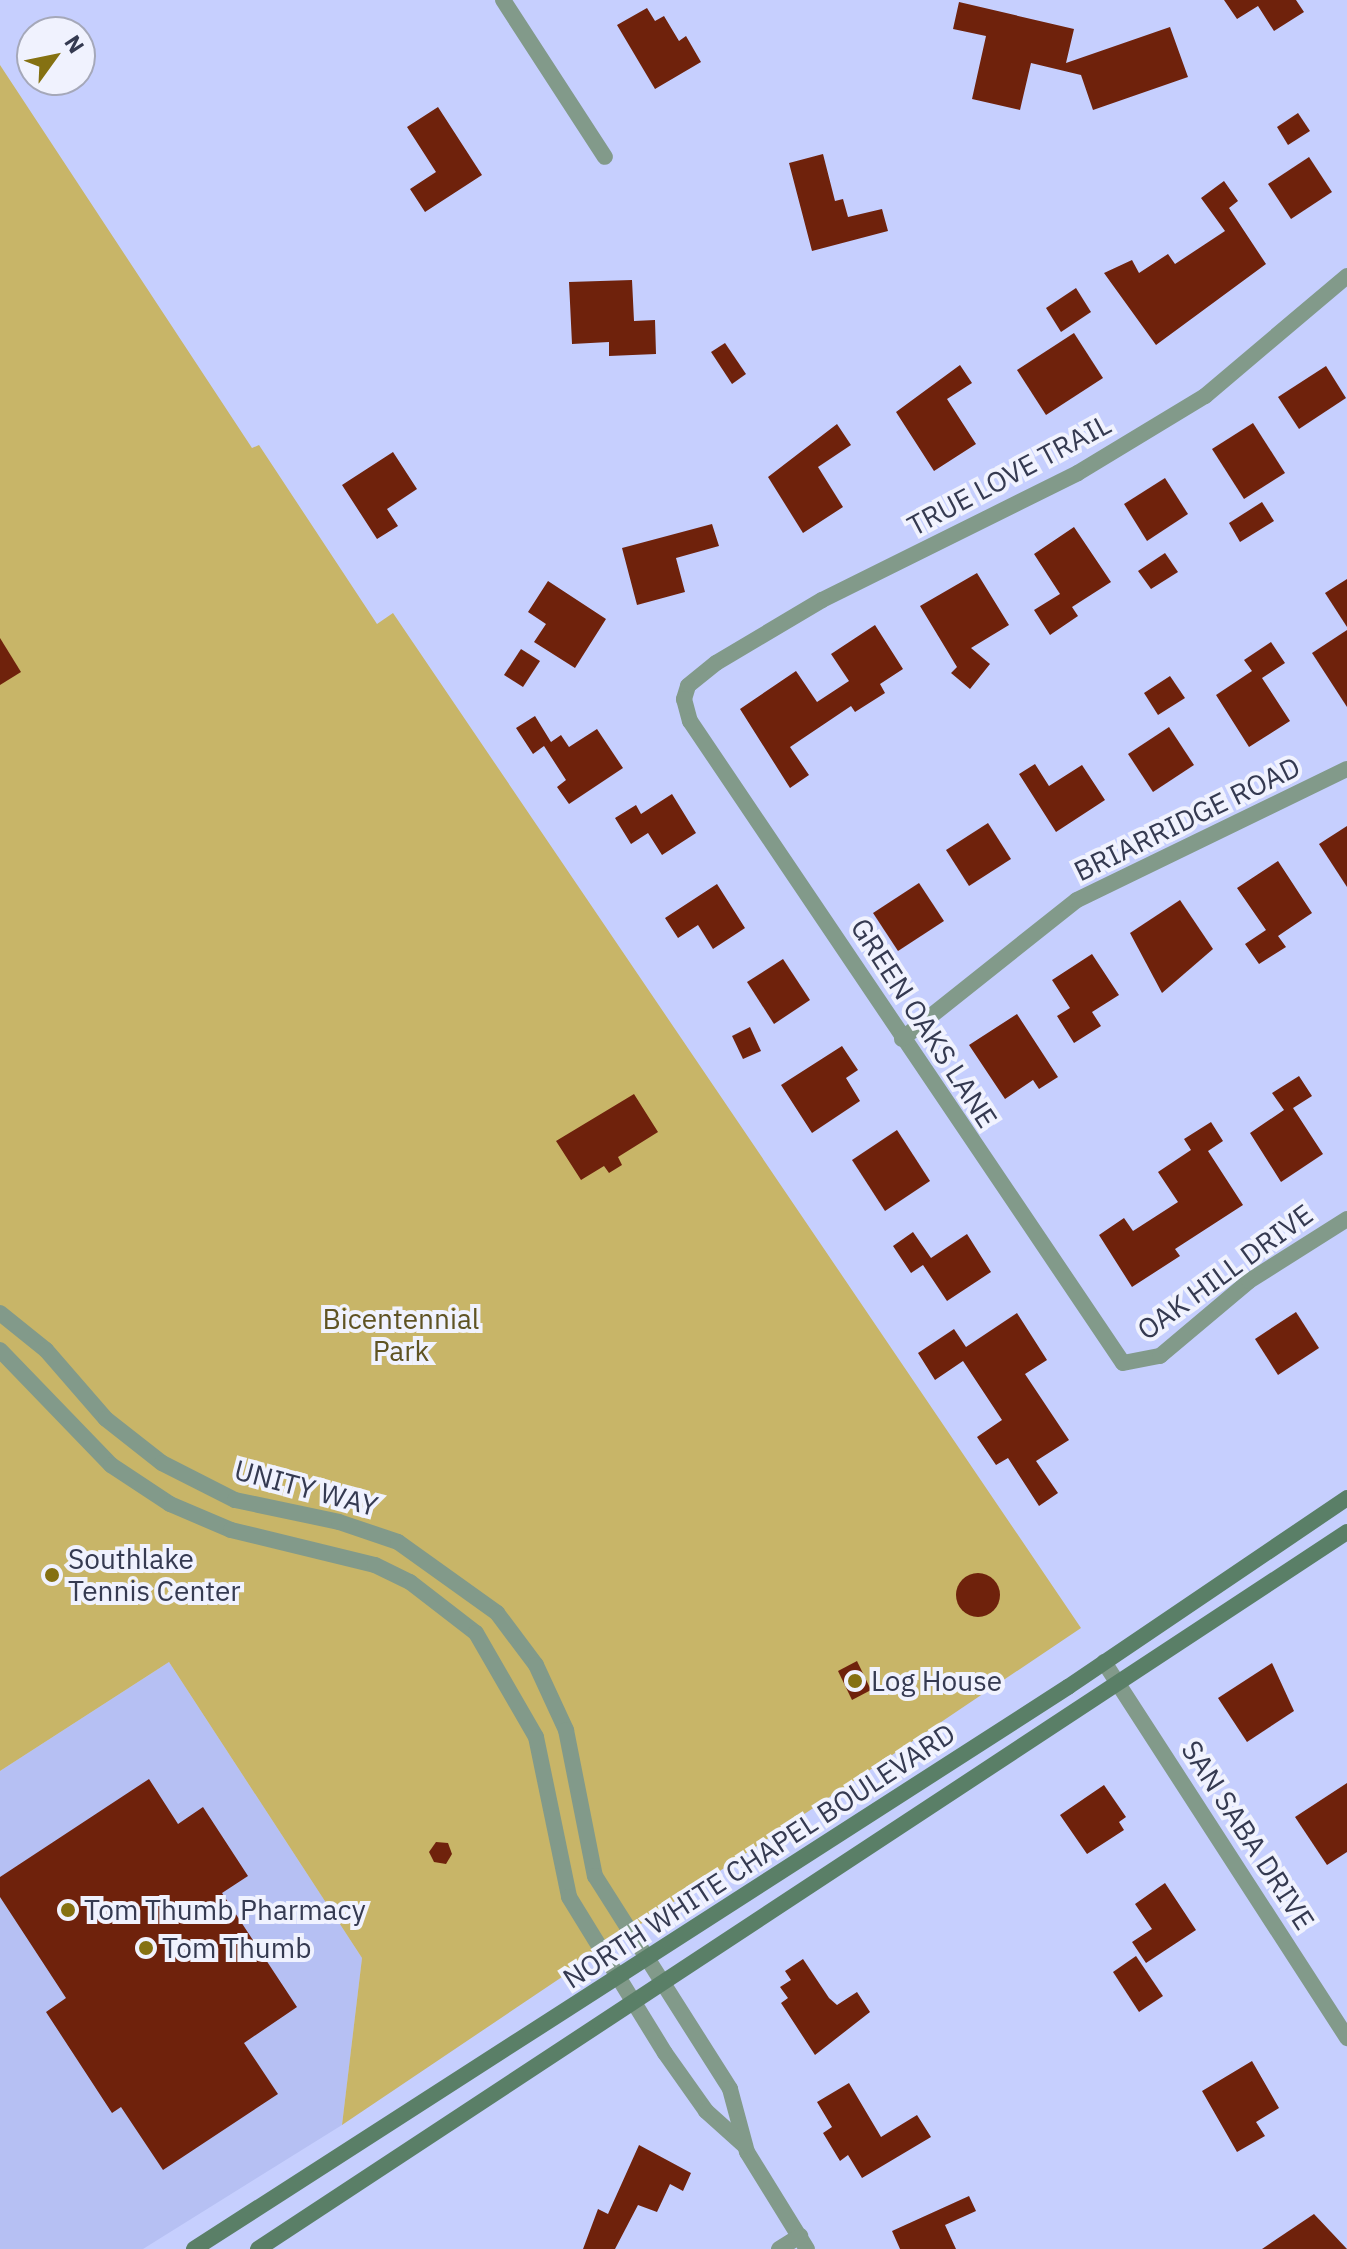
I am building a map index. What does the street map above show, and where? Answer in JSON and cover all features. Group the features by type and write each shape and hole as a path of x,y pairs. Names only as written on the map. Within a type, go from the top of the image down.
{"main road":[{"name":"NORTH WHITE CHAPEL BOULEVARD","path":"194,2249 616,1981 1104,1662 1347,1498"},
{"name":"NORTH WHITE CHAPEL BOULEVARD","path":"258,2249 1116,1681 1347,1532"}],"street":[{"path":"503,0 605,157"},
{"name":"TRUE LOVE TRAIL","path":"684,699 688,686 716,663 822,600 1078,473 1205,396 1347,276"},
{"name":"GREEN OAKS LANE","path":"684,699 690,721 1113,1355 1133,1365"},
{"name":"BRIARRIDGE ROAD","path":"902,1039 1077,900 1347,769"},
{"name":"OAK HILL DRIVE","path":"1133,1365 1160,1356 1249,1281 1347,1219"},
{"name":"UNITY WAY","path":"0,1313 46,1350 106,1419 162,1463 235,1500 339,1522 398,1542 482,1598 518,1638 551,1693 574,1761 595,1876 645,1961 730,2089 746,2147"},
{"name":"UNITY WAY","path":"0,1350 111,1465 170,1504 231,1530 375,1565 461,1618 525,1710 543,1765 559,1872 616,1981 706,2111 746,2147"},
{"path":"461,1618 482,1598"},
{"name":"SAN SABA DRIVE","path":"1104,1662 1347,2038"},
{"path":"746,2147 803,2242 779,2249"}],"shaded area":[{"path":"169,1662 362,1958 342,2125 143,2249 0,2249 0,1771"}],"green space":[{"name":"Bicentennial Park","path":"0,65 16,89 16,96 20,96 252,448 259,445 377,624 393,613 1081,1628 342,2125 362,1958 169,1662 0,1771"}],"building":[{"path":"1224,0 1296,0 1304,12 1274,31 1258,6 1237,19"},
{"path":"959,2 1074,29 1066,63 1170,27 1188,77 1093,110 1081,75 1031,63 1020,110 972,99 986,36 953,29"},
{"path":"647,8 655,21 664,16 679,41 686,36 701,62 655,89 617,25"},
{"path":"438,107 482,175 425,212 410,189 436,172 407,127"},
{"path":"1298,113 1310,131 1288,145 1277,127"},
{"path":"823,154 835,201 843,199 848,217 882,209 888,231 812,251 789,163"},
{"path":"1309,157 1332,192 1291,219 1268,184"},
{"path":"1224,181 1238,201 1229,208 1266,264 1156,345 1104,273 1132,260 1139,273 1168,254 1175,264 1225,231 1201,198"},
{"path":"632,280 634,321 655,320 656,354 609,356 609,342 572,344 569,282"},
{"path":"1076,288 1091,312 1061,332 1046,308"},
{"path":"1074,333 1103,378 1046,415 1017,370"},
{"path":"725,343 746,374 732,384 711,352"},
{"path":"960,365 972,383 947,399 976,444 934,471 896,412"},
{"path":"1326,366 1346,398 1299,429 1278,397"},
{"path":"1253,423 1285,473 1244,499 1212,449"},
{"path":"837,424 851,445 818,467 843,507 803,533 768,477"},
{"path":"393,452 417,489 387,509 398,526 377,539 342,485"},
{"path":"1165,478 1188,514 1147,541 1124,504"},
{"path":"1262,502 1274,521 1240,542 1229,523"},
{"path":"712,524 719,546 676,558 685,592 637,605 622,548"},
{"path":"1074,527 1111,582 1072,607 1078,616 1050,635 1034,610 1060,594 1034,554"},
{"path":"1165,553 1178,572 1151,589 1138,571"},
{"path":"977,573 1009,625 971,648 990,664 970,689 951,673 957,667 920,606"},
{"path":"1347,579 1347,627 1325,593"},
{"path":"548,581 606,619 575,668 534,642 546,624 528,612"},
{"path":"875,625 903,669 880,684 885,693 855,712 851,706 790,747 809,775 790,788 740,709 796,671 817,702 849,681 831,654"},
{"path":"1347,630 1347,707 1312,653"},
{"path":"0,638 21,672 0,685"},
{"path":"1271,642 1285,663 1262,678 1290,721 1249,747 1216,695 1252,671 1244,660"},
{"path":"521,649 540,661 523,687 504,675"},
{"path":"1170,676 1185,698 1158,715 1144,693"},
{"path":"535,716 551,742 561,735 569,747 597,729 623,768 569,804 557,787 566,780 544,746 533,754 516,728"},
{"path":"1169,727 1194,765 1153,792 1128,754"},
{"path":"1035,764 1049,786 1082,765 1105,800 1056,832 1019,774"},
{"path":"672,794 696,833 662,855 648,833 631,844 615,818 636,805 641,814"},
{"path":"988,823 1011,859 969,886 946,850"},
{"path":"1347,826 1347,887 1319,844"},
{"path":"1278,861 1312,913 1278,936 1286,947 1259,964 1245,944 1266,930 1237,888"},
{"path":"919,883 944,921 898,951 873,913"},
{"path":"717,884 745,928 713,949 698,925 678,938 665,918"},
{"path":"1180,900 1213,949 1162,993 1130,933"},
{"path":"1092,954 1119,995 1092,1012 1101,1026 1074,1043 1057,1016 1070,1008 1052,980"},
{"path":"783,959 810,1000 774,1024 747,982"},
{"path":"1017,1014 1058,1077 1039,1089 1033,1080 1005,1099 969,1045"},
{"path":"750,1027 761,1051 743,1059 732,1036"},
{"path":"842,1046 858,1070 846,1078 860,1101 812,1133 781,1085"},
{"path":"1299,1076 1312,1096 1293,1108 1323,1154 1281,1182 1250,1133 1284,1110 1272,1093"},
{"path":"634,1094 658,1132 618,1157 622,1165 609,1173 604,1166 581,1180 556,1141"},
{"path":"1211,1122 1223,1141 1208,1151 1243,1205 1175,1249 1180,1256 1132,1287 1099,1235 1124,1218 1133,1231 1178,1202 1158,1172 1191,1150 1184,1139"},
{"path":"897,1130 930,1181 885,1211 852,1160"},
{"path":"913,1232 931,1258 967,1234 991,1272 947,1301 923,1265 911,1273 893,1246"},
{"path":"1296,1312 1319,1348 1278,1375 1255,1339"},
{"path":"1017,1313 1047,1360 1025,1374 1069,1440 1036,1461 1058,1493 1039,1506 1008,1458 996,1465 977,1437 1002,1420 963,1361 935,1380 918,1353 954,1329 966,1347"},
{"path":"978,1573 993,1580 1000,1595 993,1610 978,1617 963,1610 956,1595 963,1580"},
{"name":"Log House","path":"857,1661 871,1690 852,1700 838,1671"},
{"path":"1272,1663 1294,1711 1247,1742 1218,1698"},
{"name":"Tom Thumb","path":"149,1779 178,1824 203,1807 248,1876 222,1893 297,2007 244,2043 278,2094 163,2170 121,2107 112,2113 46,2012 66,1998 0,1897 0,1877"},
{"path":"1347,1783 1347,1852 1327,1865 1295,1817"},
{"path":"1104,1785 1126,1817 1119,1822 1124,1830 1087,1854 1060,1815"},
{"path":"436,1842 448,1843 452,1854 446,1864 434,1862 429,1852"},
{"path":"1165,1883 1196,1930 1146,1963 1132,1942 1152,1929 1135,1904"},
{"path":"1136,1956 1163,1996 1139,2012 1113,1972"},
{"path":"803,1959 837,2005 857,1992 870,2012 815,2055 781,2003 788,1998 780,1987 791,1980 785,1971"},
{"path":"1252,2061 1279,2108 1256,2122 1265,2136 1237,2152 1202,2091"},
{"path":"849,2083 881,2137 917,2115 931,2137 862,2178 848,2155 840,2161 823,2133 832,2127 817,2102"},
{"path":"639,2145 691,2173 683,2191 670,2184 657,2212 638,2205 615,2249 583,2249 598,2209 608,2214"},
{"path":"969,2196 976,2211 945,2225 956,2249 900,2249 892,2231"},
{"path":"1314,2214 1347,2249 1262,2249"}],"place":[{"name":"Southlake Tennis Center","path":"52,1575"},
{"name":"Log House","path":"855,1681"},
{"name":"Tom Thumb Pharmacy","path":"68,1910"},
{"name":"Tom Thumb","path":"146,1948"}]}
